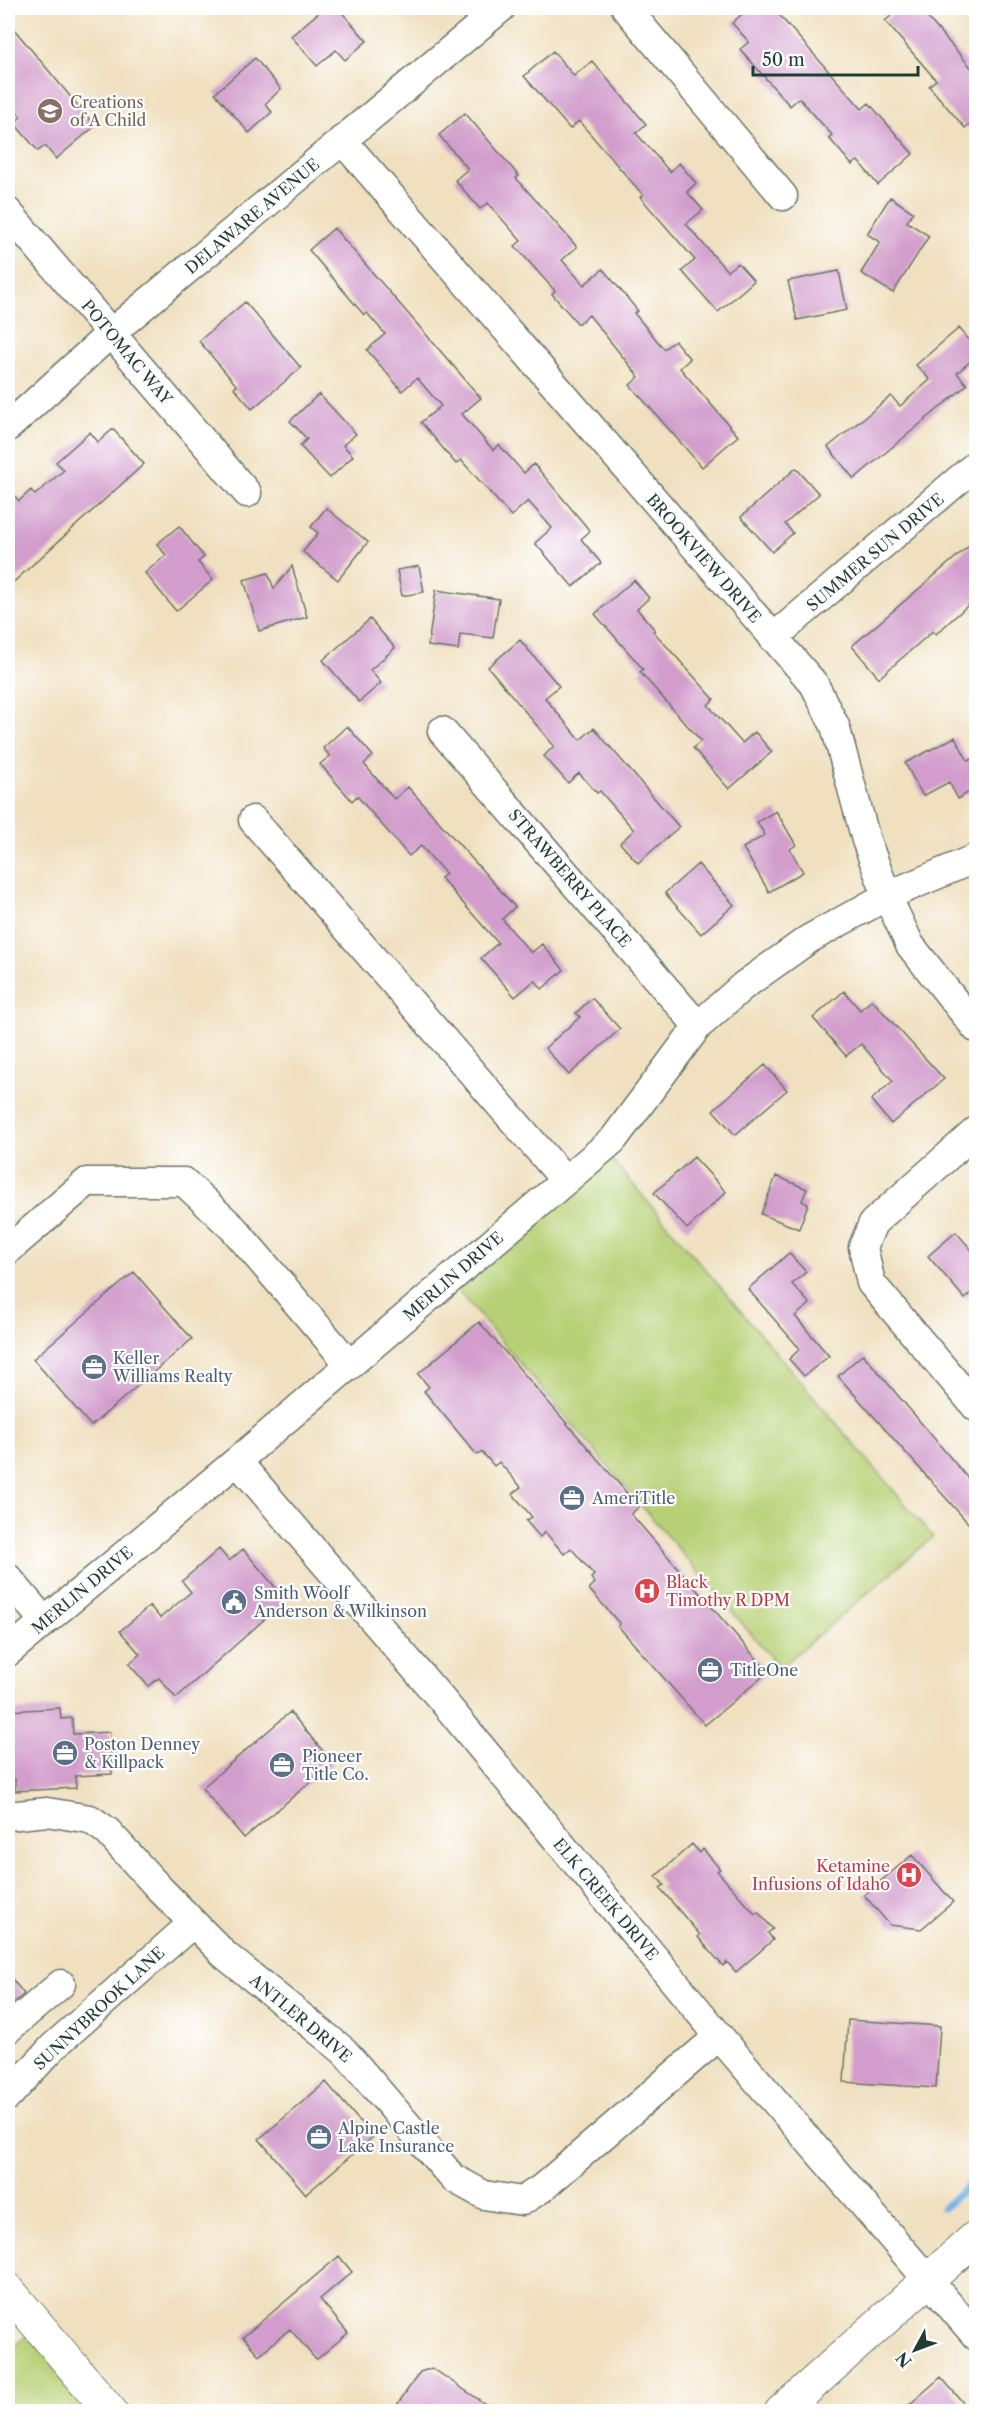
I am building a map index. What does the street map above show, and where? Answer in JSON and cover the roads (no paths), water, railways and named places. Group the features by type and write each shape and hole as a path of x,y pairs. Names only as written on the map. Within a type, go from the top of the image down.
{"main road":[{"path":"781,2412 976,2237"},
{"path":"8,2290 111,2412"}],"street":[{"name":"DELAWARE AVENUE","path":"8,427 111,333 501,8"},
{"path":"626,8 783,196"},
{"name":"BROOKVIEW DRIVE","path":"342,140 814,684 835,726 866,840 887,896 910,945 976,1028"},
{"name":"POTOMAC WAY","path":"8,212 247,493"},
{"name":"SUMMER SUN DRIVE","path":"773,638 976,465"},
{"name":"STRAWBERRY PLACE","path":"442,731 698,1026"},
{"path":"253,820 565,1180"},
{"name":"MERLIN DRIVE","path":"8,1652 237,1461 613,1140 698,1026 743,986 809,939 887,896 976,858"},
{"path":"976,1131 873,1223 863,1247 871,1283 976,1407"},
{"path":"8,1250 87,1182 184,1182 234,1229 350,1365"},
{"name":"ELK CREEK DRIVE","path":"237,1461 442,1700 719,2036 976,2336"},
{"path":"8,1578 44,1621"},
{"name":"ANTLER DRIVE","path":"8,1816 47,1812 90,1819 107,1831 226,1956 344,2051 453,2178 484,2195 522,2201 528,2197 719,2036"},
{"name":"SUNNYBROOK LANE","path":"8,2096 54,2046 193,1923"},
{"path":"8,2029 61,1984"}],"waterway":[{"path":"943,2208 976,2178"}],"place":[{"name":"Creations of A Child","path":"50,111"},
{"name":"Keller Williams Realty","path":"94,1367"},
{"name":"AmeriTitle","path":"572,1498"},
{"name":"Black Timothy R DPM","path":"647,1591"},
{"name":"Smith Woolf Anderson & Wilkinson","path":"234,1602"},
{"name":"TitleOne","path":"710,1670"},
{"name":"Poston Denney & Killpack","path":"65,1753"},
{"name":"Pioneer Title Co.","path":"282,1765"},
{"name":"Ketamine Infusions of Idaho","path":"909,1875"},
{"name":"Alpine Castle Lake Insurance","path":"319,2137"}]}
